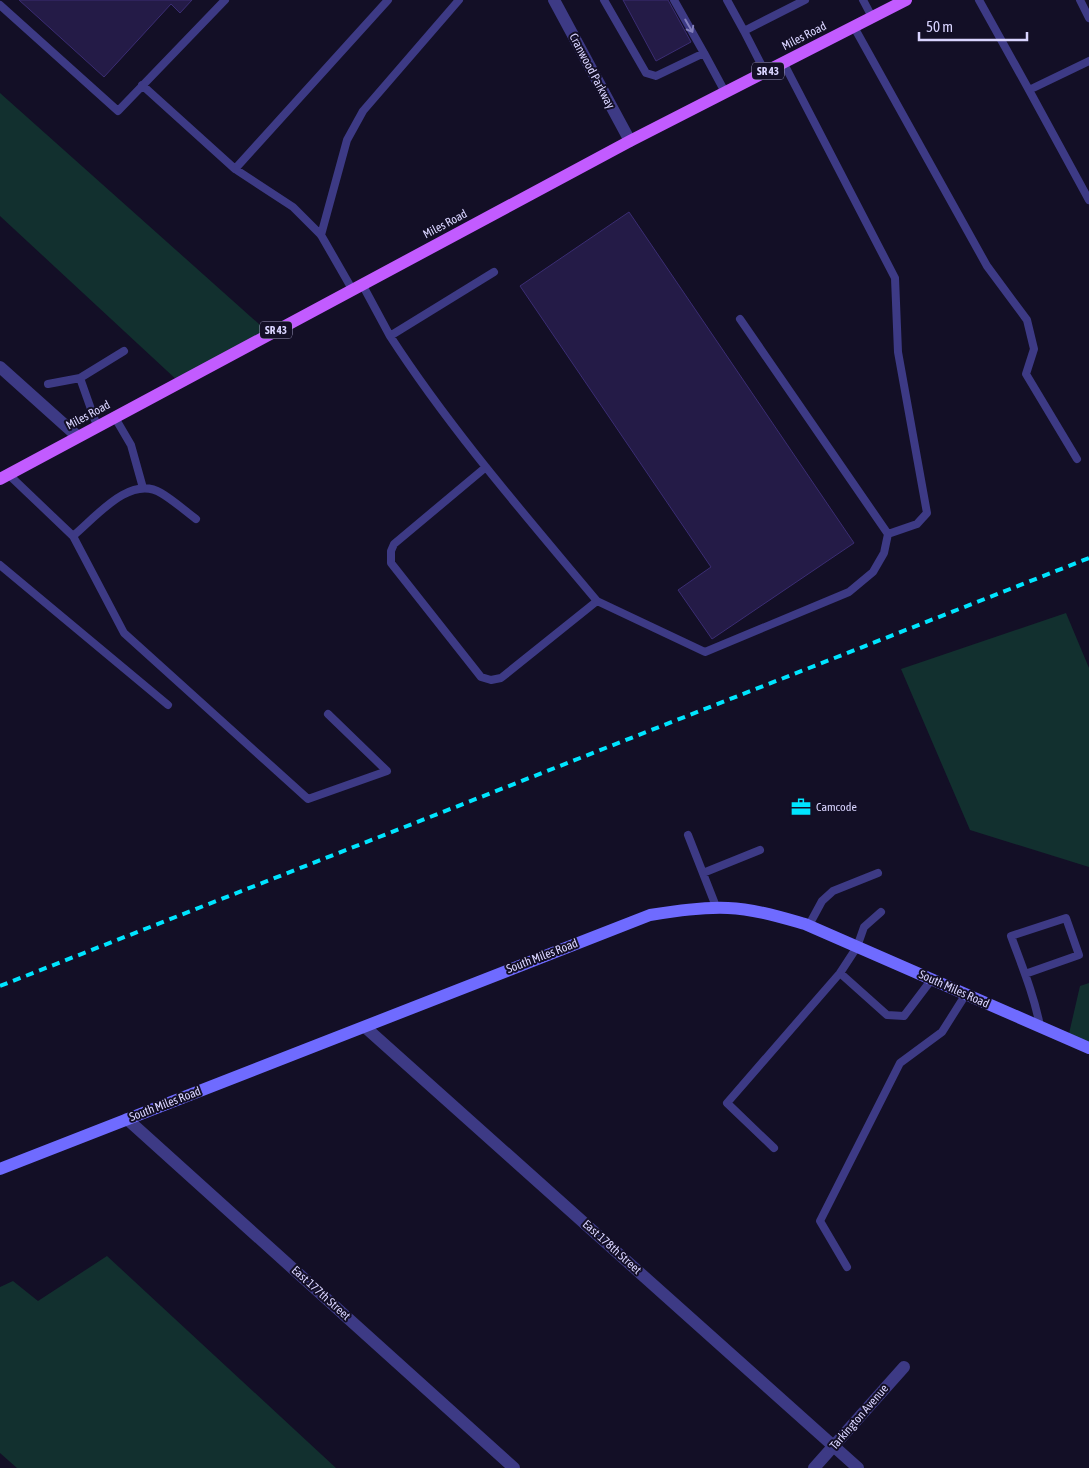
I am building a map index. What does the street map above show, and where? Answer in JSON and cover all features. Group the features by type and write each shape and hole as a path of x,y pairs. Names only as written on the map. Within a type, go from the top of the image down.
{"main road":[{"name":"Miles Road","path":"4,477 114,416 630,141 906,0"}],"street":[{"name":"Cranwood Parkway","path":"556,1 630,141"},
{"path":"0,367 77,436"},
{"name":"South Miles Road","path":"0,1169 650,915 690,909 717,908 771,914 809,925 1089,1048"},
{"name":"East 178th Street","path":"365,1027 858,1468"},
{"name":"East 177th Street","path":"127,1119 514,1468"},
{"name":"Tarkington Avenue","path":"814,1468 904,1367"}],"lane":[{"path":"0,5 118,111 225,0"},
{"path":"235,169 388,0"},
{"path":"321,236 347,140 363,111 459,0"},
{"path":"604,0 641,67 651,76 656,76 704,53"},
{"path":"674,0 725,92"},
{"path":"727,0 765,72"},
{"path":"744,32 805,0"},
{"path":"863,0 872,17"},
{"path":"979,0 1089,200"},
{"path":"1080,0 1089,18"},
{"path":"854,27 988,266 1027,320 1034,350 1026,374 1077,458"},
{"path":"1030,90 1089,61"},
{"path":"783,62 895,278 898,352 927,513 917,524 888,534"},
{"path":"142,85 235,169 293,207 321,236 440,407 486,467 597,601 705,652 849,592 874,572 884,553 888,534 740,319"},
{"path":"390,336 494,272"},
{"path":"48,384 80,378 124,351"},
{"path":"80,378 97,426"},
{"path":"114,416 131,445 143,488"},
{"path":"486,467 394,544 390,557 391,563 480,677 491,680 500,678 597,601"},
{"path":"4,477 73,536 124,633 308,799 388,771 328,714"},
{"path":"73,536 125,492 143,488 160,492 196,519"},
{"path":"0,565 168,705"},
{"path":"688,835 717,908"},
{"path":"703,873 760,850"},
{"path":"809,925 822,901 833,891 878,873"},
{"path":"774,1148 728,1103 840,973 857,946 864,927 881,912"},
{"path":"1025,974 1079,955 1066,918 1011,936 1035,1003 1040,1026"},
{"path":"840,973 887,1015 895,1016 904,1016 932,979"},
{"path":"847,1267 820,1221 900,1062 942,1032 966,994"}],"green space":[{"path":"0,93 269,333 179,382 0,216"},
{"path":"1066,613 1089,668 1089,867 970,830 901,669"},
{"path":"1089,983 1089,1048 1068,1038 1080,986"},
{"path":"107,1256 336,1468 17,1468 0,1453 0,1287 13,1281 38,1301"}],"building":[{"path":"19,0 192,0 180,13 171,4 104,77"},
{"path":"623,0 668,0 691,42 656,61"},
{"path":"629,212 854,543 712,639 678,590 711,567 520,286"}],"railway":[{"path":"0,986 1089,558"}],"place":[{"name":"Camcode","path":"801,807"}]}
